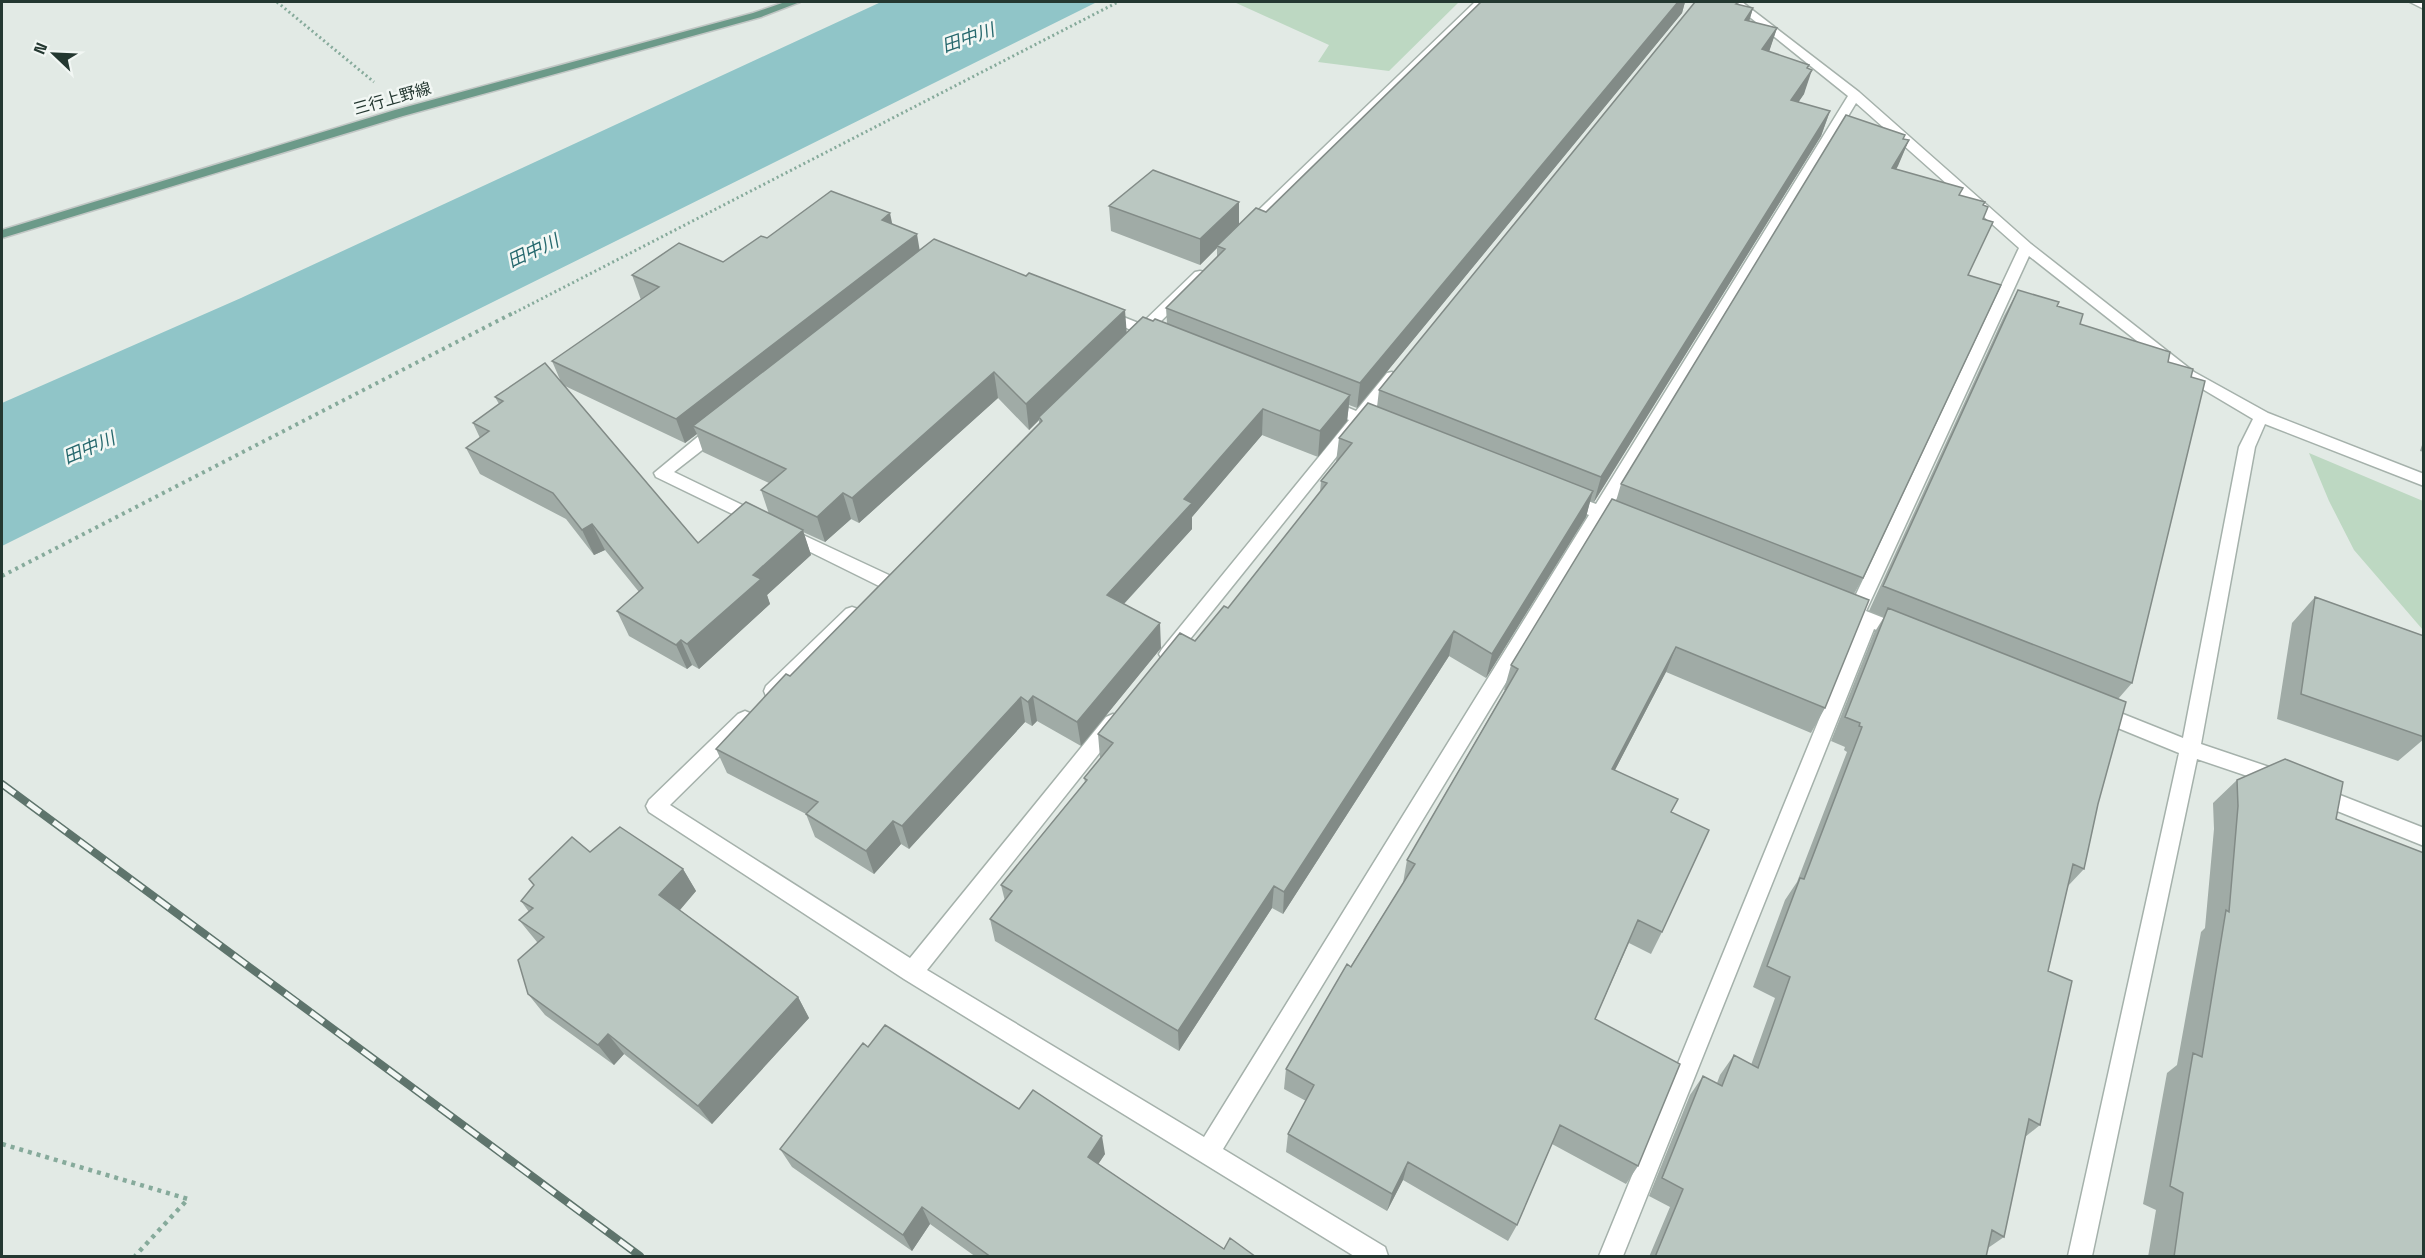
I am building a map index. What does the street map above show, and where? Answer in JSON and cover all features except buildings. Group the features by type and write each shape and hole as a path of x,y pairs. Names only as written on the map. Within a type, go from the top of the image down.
{"main road":[{"name":"三行上野線","path":"2,234 399,113 757,15 794,2"}],"street":[{"path":"1236,240 1481,2"},
{"path":"1736,2 1855,95 2026,247 2189,375 2262,417 2424,480"},
{"path":"2416,2 2424,6"},
{"path":"1207,1154 1855,95"},
{"path":"1611,1257 1862,616 2026,247"},
{"path":"1127,346 1211,264"},
{"path":"1090,309 1176,343"},
{"path":"1158,667 1404,363"},
{"path":"1305,396 1392,431"},
{"path":"2080,1257 2190,749 2247,447 2254,427 2262,417"},
{"path":"727,422 662,473 885,581"},
{"path":"1546,491 1645,530"},
{"path":"1822,601 1924,641"},
{"path":"860,606 656,806 912,972 1376,1257"},
{"path":"2079,704 2190,749 2244,765 2424,837"},
{"path":"912,972 1120,713"}],"path":[{"path":"277,2 365,72 399,113"},
{"path":"2,576 1118,2"},
{"path":"2,1144 188,1199 135,1257"}],"green space":[{"path":"1234,2 1459,2 1389,71 1318,62 1329,45"},
{"path":"2309,453 2423,501 2423,630 2354,550 2329,501"}],"water":[{"name":"田中川","path":"881,2 1097,2 2,546 2,403 241,298"}],"railway":[{"path":"2,784 640,1256"}]}
